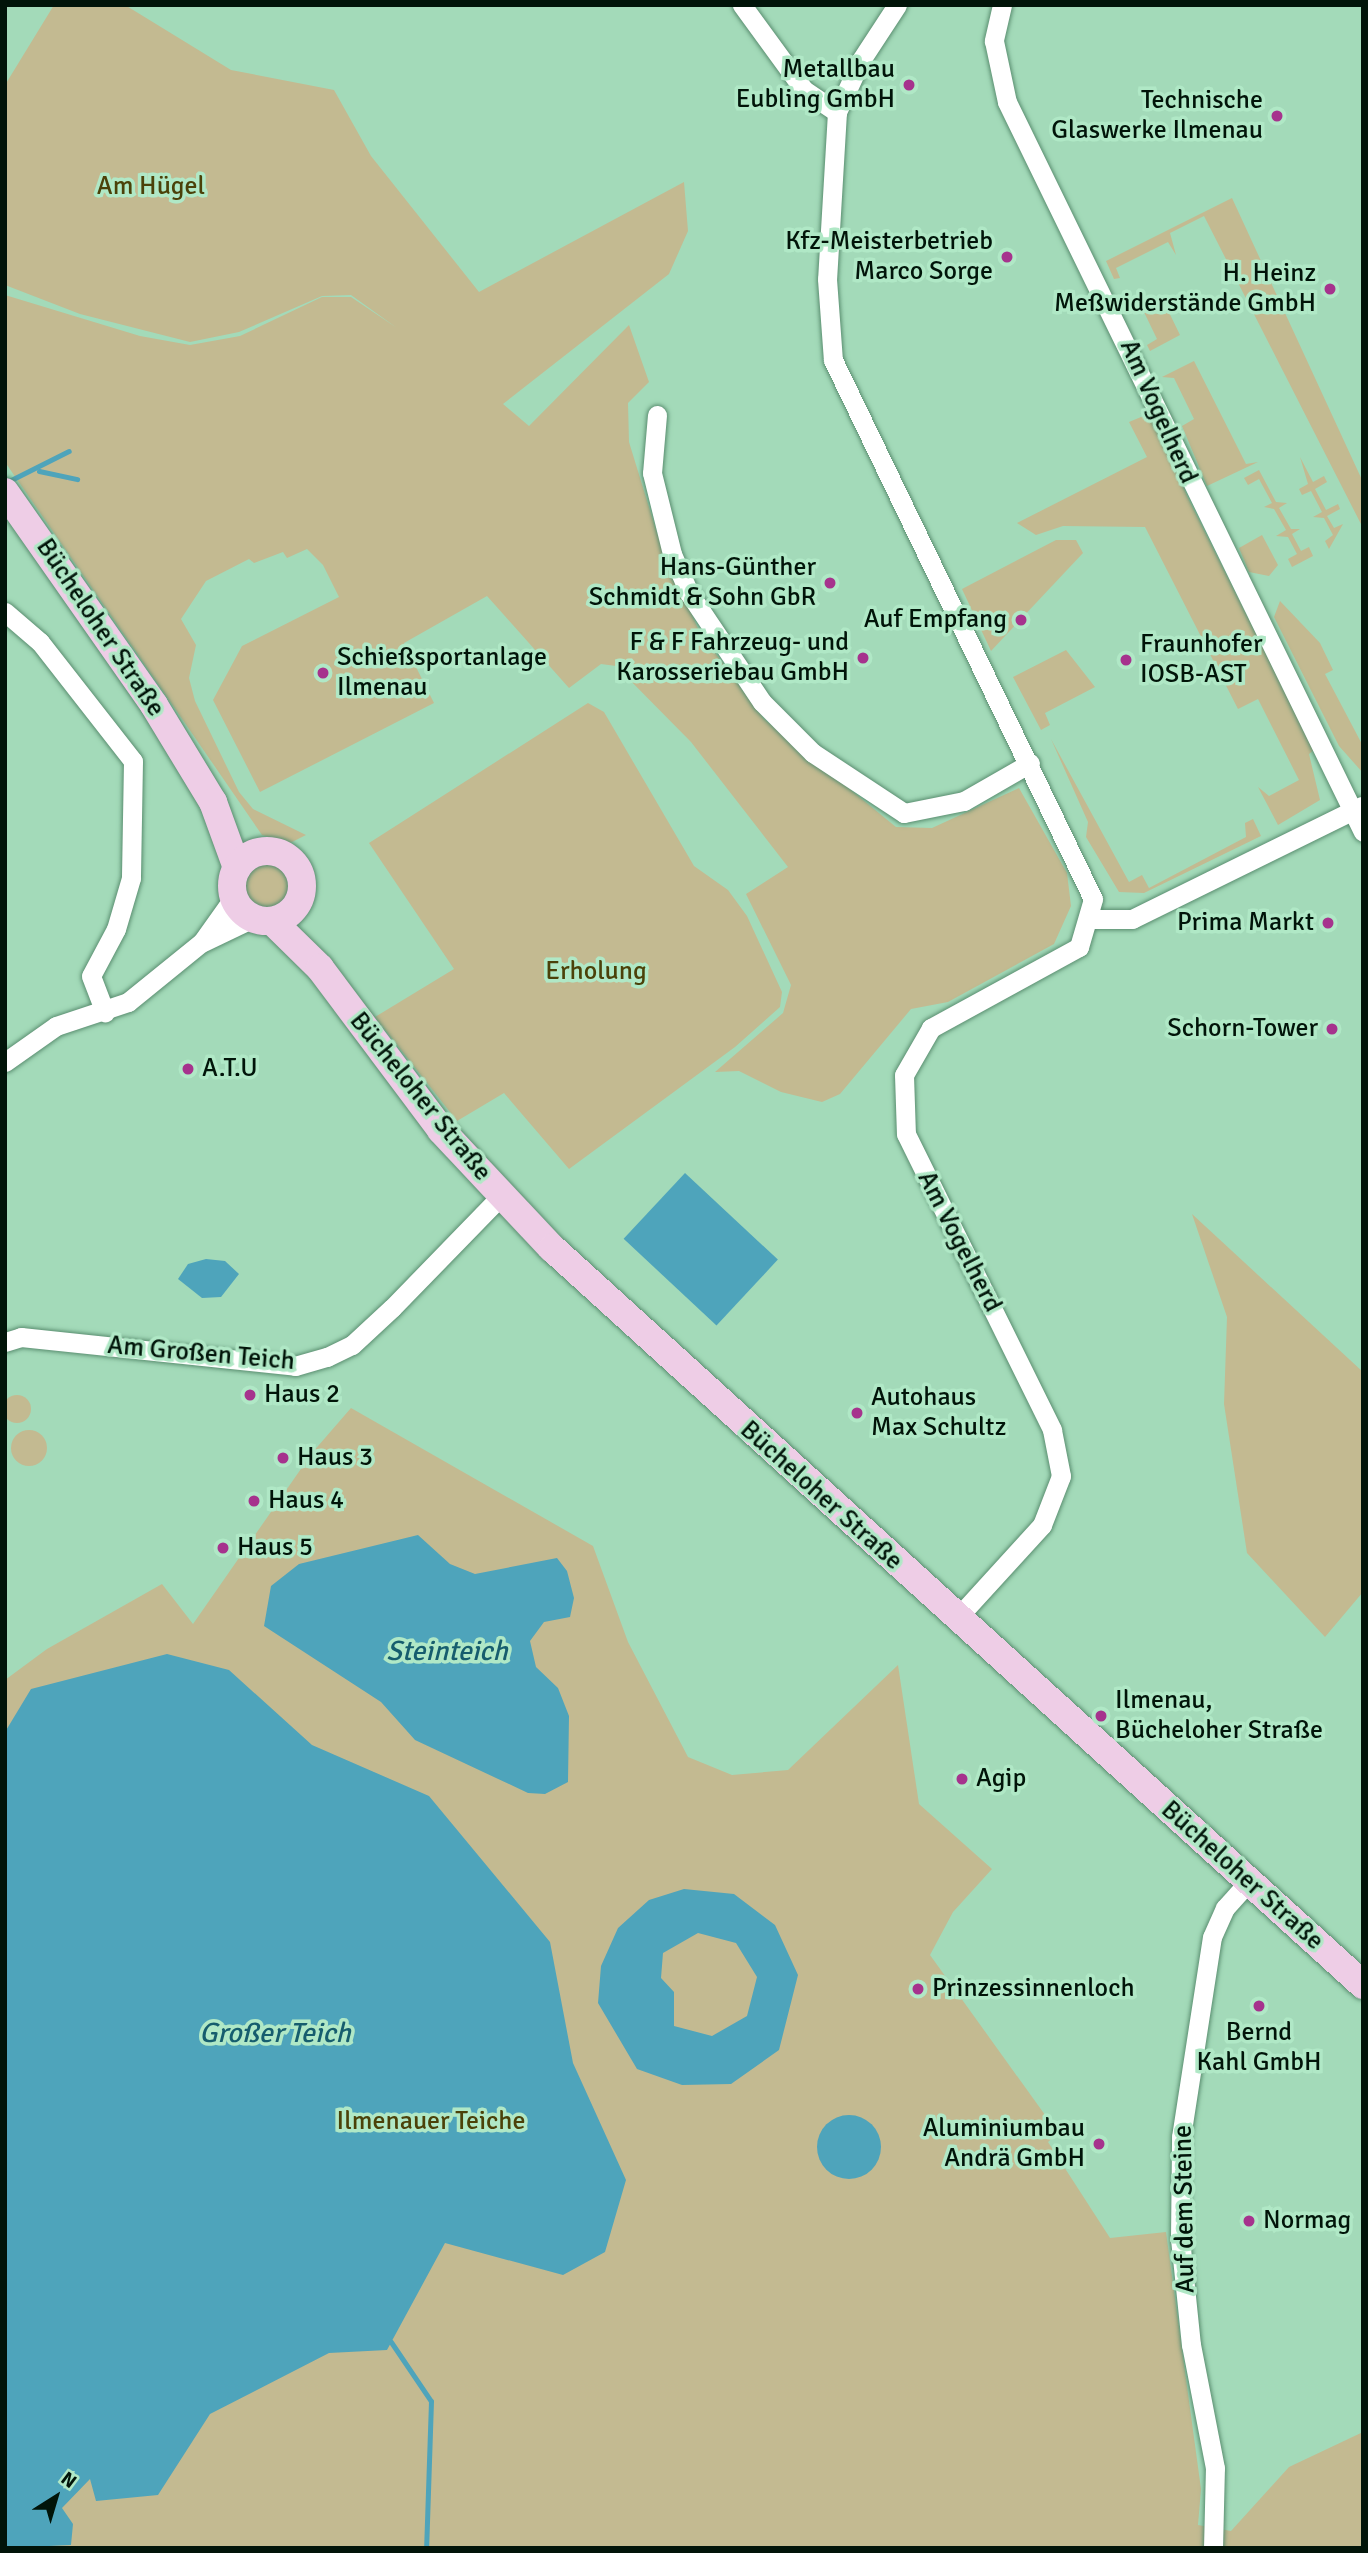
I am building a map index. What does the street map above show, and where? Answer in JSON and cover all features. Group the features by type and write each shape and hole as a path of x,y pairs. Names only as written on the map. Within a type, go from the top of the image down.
{"main road":[{"name":"Bücheloher Straße","path":"5,492 26,519 213,802 260,852 283,855 297,869 302,888 297,905 320,968"},
{"name":"Bücheloher Straße","path":"213,802 237,868 233,897 320,968 403,1082 501,1196 629,1322 1363,1985"},
{"path":"237,868 260,852"},
{"path":"262,920 297,905"}],"street":[{"path":"741,5 804,89 837,112"},
{"path":"897,5 861,60 837,112 827,279 832,360 1088,880 1092,919 1132,919 1357,808"},
{"name":"Am Vogelherd","path":"997,7 995,41 1007,102 1357,808 1363,832"},
{"path":"657,415 652,473 672,554 690,593 761,702 813,753 904,813 964,801 1030,762"},
{"path":"5,612 40,642 133,761 131,878 116,929 91,976 93,994 105,1012"},
{"path":"5,1062 55,1026 105,1012 128,1002 202,943 233,897"},
{"name":"Am Vogelherd","path":"957,1618 1042,1525 1061,1476 1040,1404 906,1134 901,1089 911,1056 931,1028 959,1011 1046,969 1079,947 1092,919"},
{"path":"202,943 262,920"},
{"name":"Am Großen Teich","path":"5,1342 21,1338 295,1366 327,1357 362,1335 501,1196"},
{"name":"Auf dem Steine","path":"1213,2548 1215,2468 1191,2345 1180,2239 1181,2137 1212,1937 1225,1908 1249,1881"}],"green space":[{"name":"Am Hügel","path":"54,5 125,5 231,70 334,90 371,156 479,292 684,182 688,231 669,274 503,404 529,426 629,325 649,382 628,403 629,442 657,533 699,631 764,719 896,827 932,828 1019,788 1067,873 1071,906 1054,944 948,1002 911,1009 840,1094 822,1102 781,1092 739,1071 715,1072 783,1013 791,985 746,894 788,867 691,742 616,666 601,664 569,688 487,596 404,643 434,703 260,792 213,700 242,646 339,597 323,565 307,549 287,558 283,552 254,563 249,559 206,581 181,619 196,645 189,678 195,701 239,792 253,809 306,835 290,843 262,835 5,462 5,295 140,336 190,345 240,336 322,297 351,297 397,328 351,295 322,296 239,332 190,342 80,314 5,285 5,85"},
{"path":"1232,198 1363,482 1363,528 1204,216 1170,233 1176,255 1168,242 1116,268 1120,278 1114,279 1106,261"},
{"path":"1163,300 1180,335 1150,351 1147,345 1157,339 1143,310"},
{"path":"1194,361 1246,464 1258,462 1207,486 1182,426 1194,419 1174,378 1162,377"},
{"path":"1153,412 1188,498 1314,750 1309,754 1320,800 1278,825 1258,787 1269,796 1299,780 1258,699 1238,709 1145,527 1063,526 1036,535 1017,523 1147,457 1129,422"},
{"path":"1300,457 1313,482 1324,476 1327,482 1315,489 1326,510 1338,504 1340,509 1327,516 1334,528 1343,524 1329,549 1325,541 1333,535 1324,518 1313,517 1322,512 1311,491 1302,495 1299,489 1308,484"},
{"path":"1259,470 1276,502 1287,503 1279,508 1291,529 1300,529 1292,534 1301,551 1309,547 1313,556 1292,567 1288,559 1297,554 1288,537 1276,536 1286,530 1274,509 1264,507 1272,503 1259,479 1248,485 1244,478"},
{"path":"1262,535 1278,565 1269,576 1249,572 1239,548"},
{"path":"1056,540 1076,540 1083,553 991,651 962,589"},
{"path":"1280,601 1320,643 1333,670 1325,674 1363,746 1363,773 1339,746 1274,617"},
{"path":"1066,650 1095,687 1045,713 1050,725 1041,730 1013,677"},
{"name":"Erholung","path":"588,703 604,712 694,866 728,890 747,916 782,992 780,1007 735,1047 569,1169 504,1093 457,1121 375,1017 454,969 369,843"},
{"path":"1051,739 1129,882 1142,875 1149,888 1246,837 1245,823 1253,819 1261,836 1144,893 1119,892 1086,837 1088,822"},
{"path":"267,864 283,871 290,887 283,903 267,910 251,903 244,887 251,871"},
{"path":"1192,1214 1363,1372 1363,1592 1325,1637 1247,1553 1224,1404 1227,1317"},
{"path":"17,1395 27,1399 31,1409 27,1419 17,1423 7,1419 3,1409 7,1399"},
{"name":"Ilmenauer Teiche","path":"351,1408 593,1546 628,1642 688,1757 732,1775 788,1770 898,1665 919,1804 992,1869 953,1912 930,1955 1058,2133 1048,2142 1110,2238 1166,2232 1201,2489 1198,2525 1231,2531 1289,2467 1363,2432 1363,2548 5,2548 5,1680 47,1649 162,1584 193,1624 312,1453"},
{"path":"29,1430 41,1436 47,1448 41,1460 29,1466 17,1460 11,1448 17,1436"}],"water":[{"path":"685,1173 778,1260 717,1325 624,1239"},
{"path":"206,1259 225,1261 239,1274 221,1297 202,1298 178,1279 188,1264"},
{"name":"Steinteich","path":"418,1535 450,1564 475,1574 557,1558 567,1571 574,1598 570,1617 544,1622 530,1641 536,1667 558,1688 569,1716 568,1782 545,1794 528,1793 415,1740 381,1702 264,1626 271,1586 299,1564"},
{"name":"Großer Teich","path":"167,1654 229,1670 312,1745 429,1796 550,1942 573,2063 626,2180 605,2252 563,2275 445,2243 387,2350 329,2353 210,2414 158,2495 96,2501 90,2479 62,2508 73,2524 71,2545 5,2548 5,1732 31,1689"},
{"path":"684,1889 734,1894 775,1925 798,1975 779,2050 731,2084 682,2085 637,2069 598,2003 601,1966 618,1928 649,1900","holes":["698,1933 736,1943 757,1977 747,2016 712,2036 674,2026 674,1992 661,1978 663,1953"]},
{"path":"849,2115 867,2121 875,2129 881,2147 875,2165 867,2173 849,2179 831,2173 823,2165 817,2147 823,2129 831,2121"}],"waterway":[{"path":"7,482 69,451"},
{"path":"39,471 77,479"},
{"path":"391,2342 431,2401 426,2548"}],"place":[{"name":"Metallbau Eubling GmbH","path":"909,85"},
{"name":"Technische Glaswerke Ilmenau","path":"1277,116"},
{"name":"Kfz-Meisterbetrieb Marco Sorge","path":"1007,257"},
{"name":"H. Heinz Meßwiderstände GmbH","path":"1330,289"},
{"name":"Hans-Günther Schmidt & Sohn GbR","path":"830,583"},
{"name":"Auf Empfang","path":"1021,620"},
{"name":"F & F Fahrzeug- und Karosseriebau GmbH","path":"863,658"},
{"name":"Fraunhofer IOSB-AST","path":"1126,660"},
{"name":"Schießsportanlage Ilmenau","path":"323,673"},
{"name":"Prima Markt","path":"1328,923"},
{"name":"Schorn-Tower","path":"1332,1029"},
{"name":"A.T.U","path":"188,1069"},
{"name":"Haus 2","path":"250,1395"},
{"name":"Autohaus Max Schultz","path":"857,1413"},
{"name":"Haus 3","path":"283,1458"},
{"name":"Haus 4","path":"254,1501"},
{"name":"Haus 5","path":"223,1548"},
{"name":"Ilmenau, Bücheloher Straße","path":"1101,1716"},
{"name":"Agip","path":"962,1779"},
{"name":"Prinzessinnenloch","path":"918,1989"},
{"name":"Bernd Kahl GmbH","path":"1259,2006"},
{"name":"Aluminiumbau Andrä GmbH","path":"1099,2144"},
{"name":"Normag","path":"1249,2221"}]}
